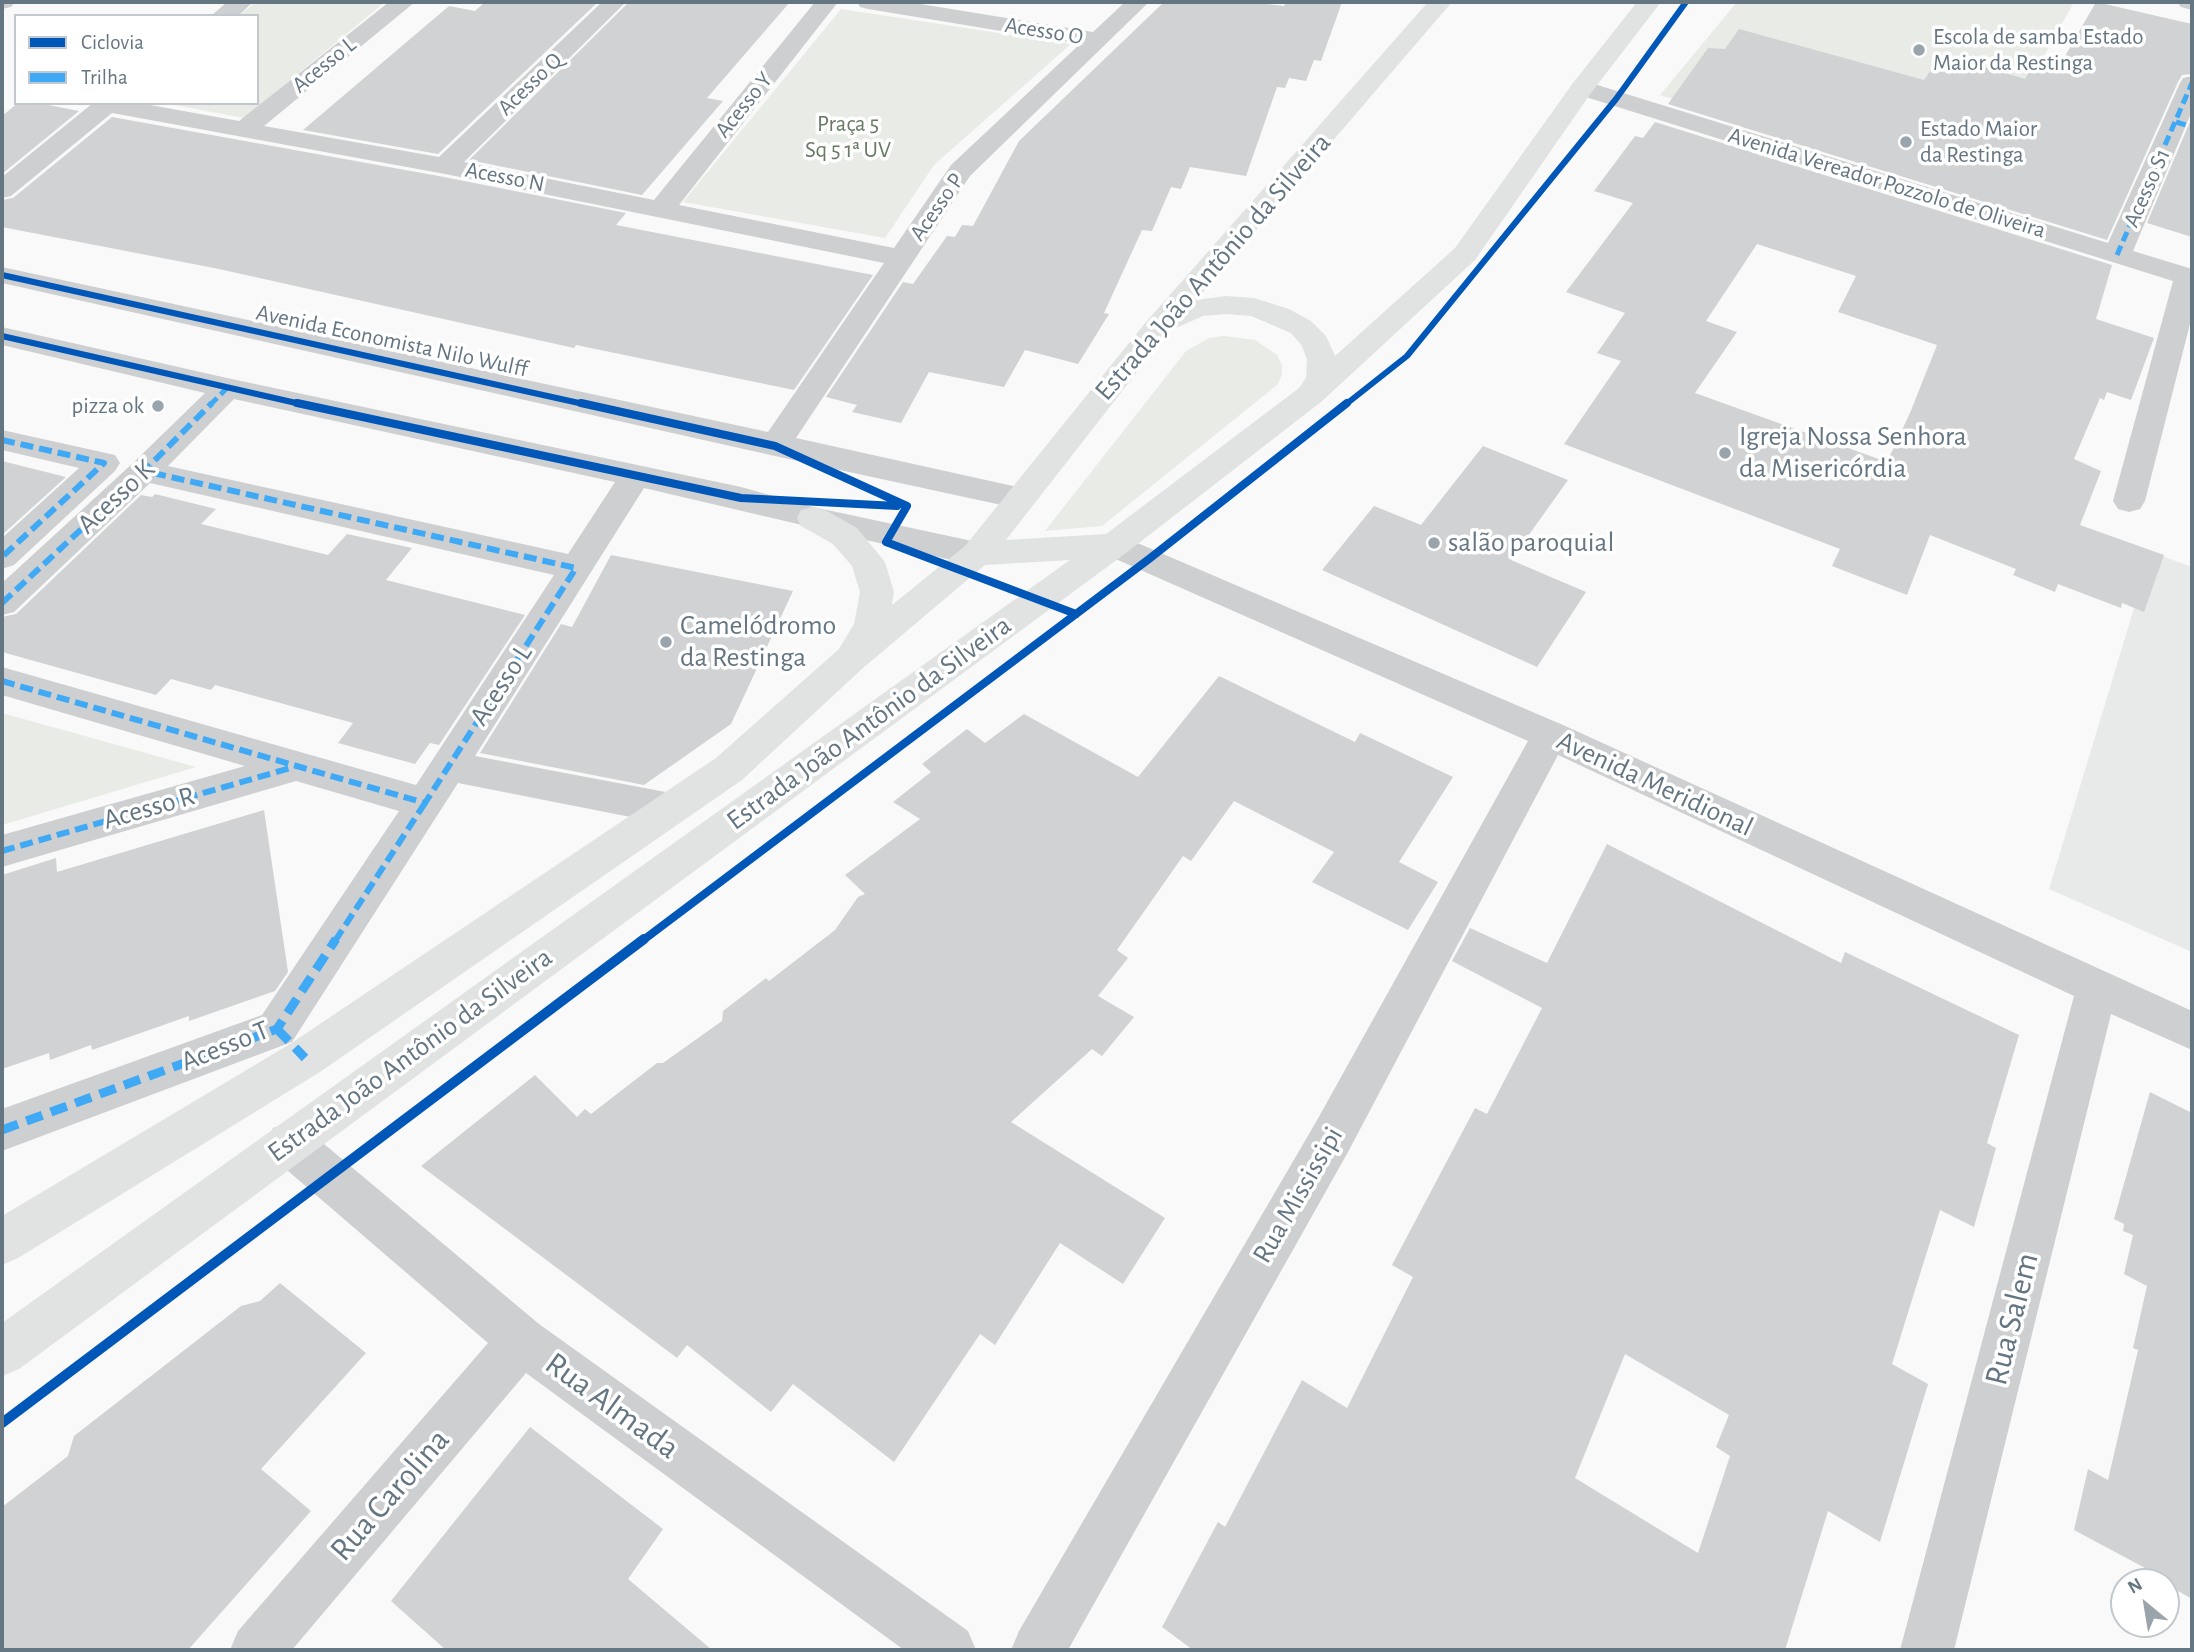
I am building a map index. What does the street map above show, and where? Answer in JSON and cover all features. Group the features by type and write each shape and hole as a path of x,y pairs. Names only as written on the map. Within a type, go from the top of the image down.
{"main road":[{"name":"Estrada João Antônio da Silveira","path":"2,1242 291,1044 671,809 729,769 850,659 977,554 1156,328 1440,2"},
{"name":"Estrada João Antônio da Silveira","path":"2,1352 1115,545 1310,395 1465,254 1582,88 1649,2"},
{"path":"1156,328 1175,316 1199,308 1226,305 1254,307 1279,315 1300,327 1315,343 1319,352 1322,360 1321,379 1310,395"},
{"path":"813,518 845,536 868,562 877,592 871,626 850,659"},
{"path":"977,554 1115,545"}],"street":[{"path":"226,14 241,2"},
{"name":"Acesso L","path":"246,128 403,2"},
{"name":"Acesso Q","path":"444,166 615,2"},
{"name":"Acesso Y","path":"662,208 827,2"},
{"name":"Acesso O","path":"868,2 1097,40"},
{"name":"Acesso P","path":"775,446 960,171 1138,2"},
{"name":"Acesso S1","path":"2117,255 2184,125 2192,83"},
{"name":"Avenida Vereador Pozzolo de Oliveira","path":"1582,88 2190,278"},
{"path":"2,190 107,105"},
{"name":"Acesso N","path":"114,105 662,208 902,258"},
{"name":"Avenida Economista Nilo Wulff","path":"2,275 1020,498"},
{"path":"2129,501 2190,278"},
{"path":"2,336 227,388 741,498 813,518 977,554"},
{"name":"Acesso K","path":"2,603 144,471 227,388"},
{"name":"Acesso K","path":"2,440 104,463 2,557"},
{"path":"144,471 576,568"},
{"name":"Acesso L","path":"425,803 635,476"},
{"name":"Avenida Meridional","path":"1115,545 1550,735 2192,1031"},
{"path":"2,681 425,803"},
{"name":"Rua Mississipi","path":"1038,1650 1332,1137 1550,735"},
{"name":"Acesso R","path":"2,851 296,766"},
{"path":"449,766 671,809"},
{"name":"Acesso T","path":"2,1130 291,1044 425,803"},
{"name":"Rua Salem","path":"1927,1650 2098,988"},
{"name":"Rua Almada","path":"289,1143 522,1340 949,1650"},
{"name":"Rua Carolina","path":"257,1650 522,1340"}],"shaded area":[{"path":"2151,552 2192,567 2192,952 2049,889"}],"green space":[{"path":"256,2 385,2 244,118 175,105 259,105 259,14 241,14"},
{"name":"Estado Maior da Restinga","path":"1737,2 2074,2 1970,189 1660,95"},
{"name":"Praça 5 Sq 5 1ª UV","path":"841,9 1071,44 934,165 885,238 683,202"},
{"path":"1224,336 1255,340 1277,355 1282,365 1282,375 1277,385 1102,526 1045,531 1186,351 1209,338"},
{"path":"2,713 196,767 2,825"}],"building":[{"path":"485,2 598,2 438,154 303,130 449,6 475,11"},
{"path":"629,2 790,2 707,98 723,101 642,195 469,160"},
{"path":"1164,2 1251,2 1284,6 1286,2 1342,2 1321,61 1314,60 1306,81 1289,78 1285,88 1277,87 1246,176 1190,167 1181,189 1171,187 1152,231 1142,230 1104,313 1109,314 1078,364 1025,350 1004,387 929,372 901,423 852,412 857,405 826,397 903,282 913,284 947,236 955,237 962,225 973,226 1019,141"},
{"path":"2096,2 2192,24 2192,74 2182,75 2178,82 2107,240 1668,104 1708,48 1725,49 1739,29 1924,80 1937,62 1962,69 1967,62 2025,79 2032,66 2056,72"},
{"path":"16,105 48,105 79,111 2,174 2,116"},
{"path":"112,117 626,213 616,225 873,275 794,390 576,345 574,348 219,269 2,227 2,200 13,198"},
{"path":"2192,117 2192,237 2147,223"},
{"path":"1655,122 2112,265 2096,319 2154,338 2131,400 2107,392 2104,400 2100,398 2074,459 2101,471 2080,525 2164,555 2144,612 2122,603 2121,608 2058,584 2055,592 2013,575 2016,569 1930,535 1907,595 1832,566 1840,549 1564,444 1621,361 1597,353 1625,313 1566,292 1633,203 1594,191 1635,136 1643,138","holes":["1757,244 1856,276 1838,312 1937,345 1887,462 1695,393 1737,332 1706,321"]},
{"name":"salão paroquial","path":"1483,446 1568,480 1511,560 1586,592 1537,667 1322,570 1374,506 1421,525"},
{"path":"2,461 66,477 2,535"},
{"path":"155,494 216,509 201,524 328,555 347,534 412,548 386,580 525,615 439,745 430,743 415,764 338,743 353,723 215,685 211,690 171,679 156,695 2,652 2,617 16,614 141,495 152,497"},
{"name":"Camelódromo da Restinga","path":"611,555 793,591 731,724 644,785 480,753 561,624 572,627"},
{"path":"1219,676 1355,742 1360,733 1453,777 1399,862 1438,882 1408,930 1312,882 1334,852 1234,801 1191,861 1183,856 1117,950 1128,958 1098,996 1134,1017 1102,1056 1092,1049 1011,1122 1165,1218 1123,1284 1060,1243 995,1345 980,1334 894,1462 793,1384 771,1412 687,1345 677,1358 421,1166 535,1075 577,1117 585,1109 591,1114 657,1063 663,1063 722,1021 723,1011 766,978 769,981 835,930 858,897 865,894 845,875 920,819 893,802 931,772 922,764 967,729 985,743 1024,714 1138,777"},
{"path":"264,810 288,972 275,991 189,1021 189,1016 92,1050 91,1045 50,1060 49,1053 2,1069 2,875 56,858 57,872"},
{"path":"1607,844 1841,963 1845,952 2019,1035 1987,1143 1996,1148 1974,1227 1940,1210 1892,1364 1928,1384 1880,1542 1828,1511 1785,1650 1193,1650 1162,1627 1218,1522 1225,1527 1302,1380 1347,1408 1413,1277 1392,1265 1475,1108 1487,1114 1542,1008 1452,961 1470,928 1547,963","holes":["1625,1354 1729,1415 1716,1447 1730,1456 1698,1553 1575,1478"]},
{"path":"2150,1092 2192,1113 2192,1599 2180,1592 2180,1568 2145,1568 2074,1530 2088,1469 2108,1480 2138,1350 2133,1348 2147,1286 2124,1274 2133,1235 2123,1231 2124,1224 2114,1219"},
{"path":"280,1283 366,1353 261,1469 311,1511 188,1650 2,1650 2,1507 68,1456 74,1436 241,1306 260,1301"},
{"path":"530,1427 663,1529 628,1579 712,1650 446,1650 391,1601"}],"marked path":[{"path":"2117,255 2192,83"},
{"path":"2176,122 2192,127"},
{"path":"2,603 144,471 227,388"},
{"path":"2,440 104,463 2,557"},
{"path":"2,681 425,803 576,568 144,471"},
{"path":"2,851 294,767"},
{"path":"2,1130 277,1029 425,803"},
{"path":"277,1029 305,1058"}],"cycle path":[{"path":"2,1423 1149,559 1407,356 1616,99 1686,2"},
{"path":"2,275 775,446 907,506"},
{"path":"2,336 227,388 741,498 897,506"},
{"path":"907,506 886,542 1076,614"}],"place":[{"name":"Escola de samba Estado Maior da Restinga","path":"1919,50"},
{"name":"Estado Maior da Restinga","path":"1906,142"},
{"name":"pizza ok","path":"158,406"},
{"name":"Igreja Nossa Senhora da Misericórdia","path":"1725,453"},
{"name":"salão paroquial","path":"1434,543"},
{"name":"Camelódromo da Restinga","path":"666,642"}]}
